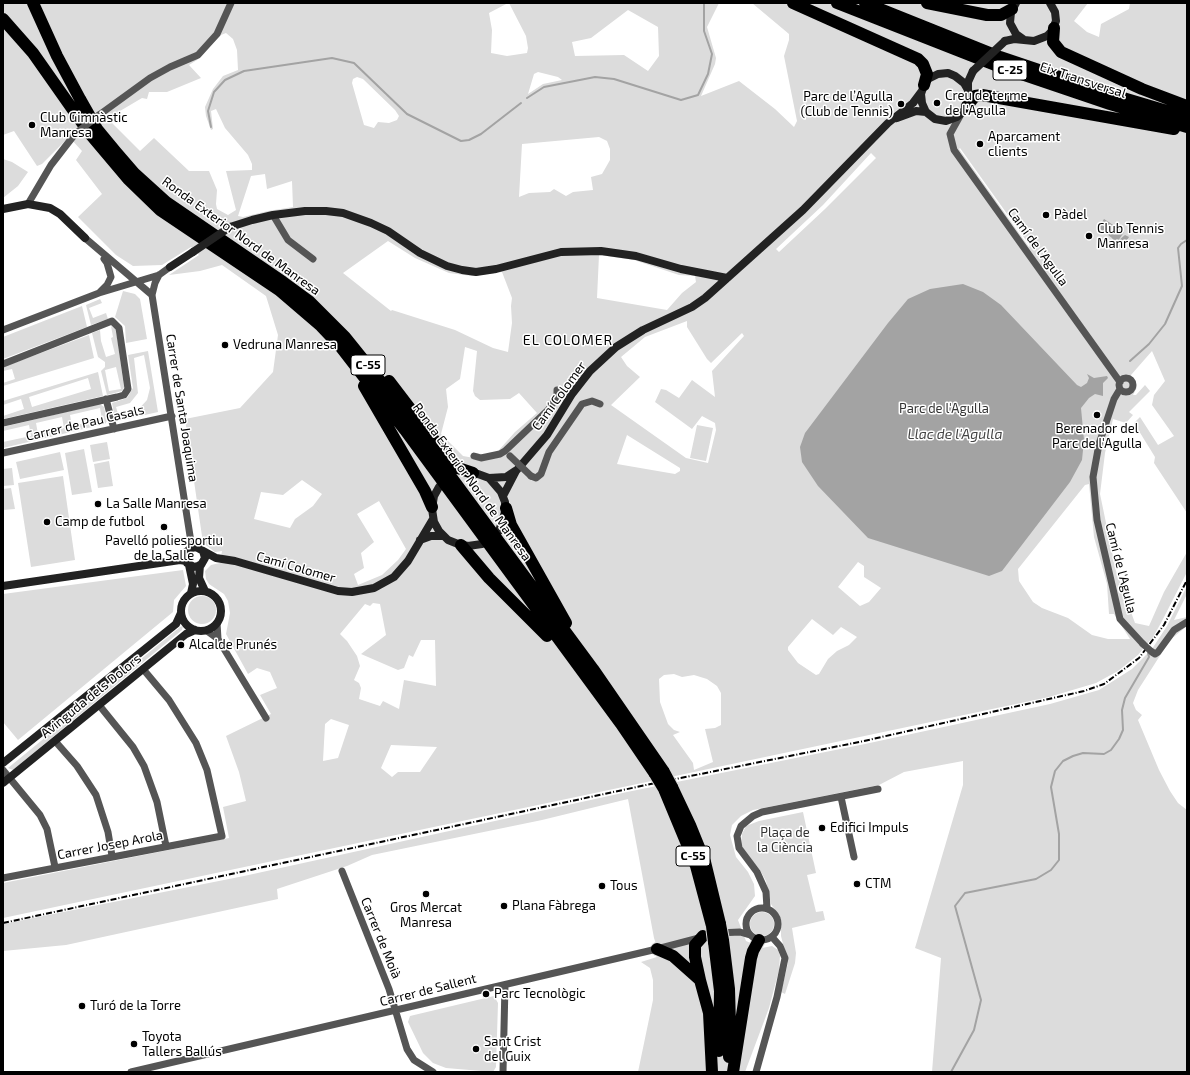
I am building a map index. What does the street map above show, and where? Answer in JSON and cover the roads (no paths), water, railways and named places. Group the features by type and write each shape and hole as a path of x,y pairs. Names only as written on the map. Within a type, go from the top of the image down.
{"highway":[{"name":"Ronda Exterior Nord de Manresa","path":"33,3 57,56 97,129 134,173 166,202 185,216 309,301 342,341 378,378 581,653 660,773 690,825 705,862 720,933 729,989 730,1025 727,1072"},
{"path":"793,3 918,59 923,64 927,74 923,88"},
{"name":"Eix Transversal","path":"837,3 995,65 1110,104 1187,128"},
{"name":"Eix Transversal","path":"865,3 1000,57 1113,95 1187,116"},
{"path":"926,3 987,15 1000,14 1014,6"},
{"name":"Ronda Exterior Nord de Manresa","path":"3,20 33,54 90,134 128,179 160,210 278,290 321,326 342,341 392,413 588,681 660,773"},
{"path":"1054,28 1053,42 1061,52 1142,89 1187,106"},
{"path":"963,111 975,96 982,95 1166,128 1187,128"},
{"path":"342,341 393,385 447,456 458,468 473,473"},
{"path":"342,341 425,491 432,507"},
{"path":"506,508 511,525 557,604 581,653"},
{"path":"461,545 489,578 542,630 588,681"},
{"name":"Ronda Exterior Nord de Manresa","path":"716,1072 719,1049 720,933"},
{"path":"703,936 695,945 695,957 709,1013 712,1072"},
{"path":"733,1072 754,937"},
{"path":"657,949 673,956 700,980"}],"street":[{"path":"28,204 51,165 75,134 150,78 170,67 198,55 217,34 231,3"},
{"path":"1050,3 1055,12"},
{"path":"1005,41 1014,39 1031,41 1041,40 1050,34 1054,28 1055,12 1059,3"},
{"path":"955,76 973,71 1005,41 1010,34 1010,18 1014,6"},
{"path":"1011,26 1016,34 1024,40"},
{"path":"950,134 963,111 968,98 968,90 973,71"},
{"path":"888,124 912,103 931,77 938,74 948,73 955,76 962,81 968,90"},
{"path":"923,88 922,103 926,112 937,120 949,120 963,111"},
{"path":"888,124 901,116 916,111 926,112"},
{"name":"Camí de l'Agulla","path":"937,120 950,134 954,150 1101,357 1113,371 1121,385 1114,398 1099,444 1093,477 1097,520 1120,619 1142,644 1154,654 1158,652 1174,630 1187,622"},
{"name":"Camí Colomer","path":"503,496 516,471 547,435 572,394 590,371 616,346 643,330 692,307 727,278 755,251 803,210 888,124"},
{"path":"3,209 28,204 38,204 55,210 85,238 152,295"},
{"path":"3,330 99,293 159,275 230,228 252,220 273,215 305,211 343,213 371,223 388,231 420,253 447,266 462,270 476,272 496,269 561,252 601,251 636,256 681,269 727,278"},
{"path":"273,215 277,225 288,240 313,258"},
{"path":"85,238 108,263 111,271 110,280 99,293"},
{"name":"Carrer de Santa Joaquima","path":"159,275 154,283 152,295 192,542 195,547"},
{"path":"3,364 112,322 119,328 128,389 124,395 3,423"},
{"path":"474,456 481,458 508,453 548,410 557,397 557,390"},
{"path":"106,399 114,429"},
{"path":"508,453 536,478 541,474 549,452 582,404 592,401 600,404"},
{"name":"Carrer de Pau Casals","path":"3,453 172,416"},
{"name":"Camí Colomer","path":"489,478 506,477 516,471"},
{"path":"456,474 473,473 489,478 497,486 503,496 506,508 504,520 499,530"},
{"path":"439,487 434,496 432,507 433,519 443,536 451,542 461,545 472,546 482,544"},
{"name":"Camí Colomer","path":"203,552 216,558 235,561 338,591 352,592 374,588 394,577 408,560 433,519"},
{"path":"420,540 432,536 443,536"},
{"path":"191,593 205,591 213,595 220,604 221,615 217,623 207,630 195,630 184,623 181,613 183,601 191,593 193,584 186,552 195,547 203,552 205,557 201,564 199,578 205,591"},
{"name":"Camí Colomer","path":"201,564 216,558"},
{"path":"3,586 180,560 195,567 201,564"},
{"name":"Avinguda dels Dolors","path":"3,763 176,624 181,613"},
{"path":"217,623 218,639"},
{"name":"Avinguda dels Dolors","path":"6,780 186,634 195,630"},
{"path":"207,630 218,639 266,718"},
{"name":"Carrer Josep Arola","path":"3,878 222,836 207,770 196,743 169,700 143,669"},
{"path":"99,705 133,747 144,766 157,802 166,846"},
{"path":"55,741 77,766 96,795 106,826 112,856"},
{"path":"3,770 6,780 40,815 47,829 55,867"},
{"path":"772,937 777,930 778,922 775,915 767,908 766,892 757,872 739,848 737,836 741,826 753,816 762,812 878,789"},
{"path":"841,797 854,857"},
{"name":"Carrer de Moià","path":"342,871 396,1009 407,1048 414,1060 433,1072"},
{"path":"756,1072 777,997 785,958 780,946 772,937 754,937 746,926 746,919 749,914 755,909 767,908"},
{"name":"Carrer de Sallent","path":"720,933 740,926 746,919"},
{"name":"Carrer de Sallent","path":"131,1072 657,949 703,936 740,932 754,937"},
{"path":"503,1072 505,985"}],"water":[{"path":"1104,219 1124,232 1118,241 1125,235 1129,237 1122,248 1118,248 1112,238 1099,228"},
{"name":"Llac de l'Agulla","path":"963,284 983,292 1001,305 1077,385 1081,387 1087,383 1089,378 1087,374 1094,378 1107,376 1108,378 1103,383 1103,396 1095,394 1089,398 1081,408 1084,440 1082,460 1070,482 1002,571 989,576 868,538 818,486 802,462 800,447 805,433 888,323 908,299 930,289"}],"waterway":[{"path":"527,98 544,87 595,77 614,79 681,100 698,95 708,74 712,54 704,31 704,3"},
{"path":"211,127 208,111 214,92 225,80 244,71 332,58 354,63 407,114 461,141 469,140 481,134 521,103"},
{"path":"1130,361 1149,344 1165,324 1182,286 1178,248 1187,240"},
{"path":"951,1072 974,1030 981,1000 955,906 965,893 1036,879 1051,870 1059,860 1059,834 1051,787 1055,771 1063,761 1073,756 1083,753 1104,754 1111,750 1119,739 1123,730 1122,710 1125,698 1149,657 1148,653"}],"railway":[{"path":"3,923 646,785 864,741 1084,691 1104,684 1139,658 1164,625 1187,580"}],"place":[{"name":"Creu de terme de l'Agulla","path":"937,103"},
{"name":"Parc de l’Agulla (Club de Tennis)","path":"901,104"},
{"name":"Club Gimnàstic Manresa","path":"32,125"},
{"name":"Aparcament clients","path":"980,144"},
{"name":"Pàdel","path":"1046,215"},
{"name":"Club Tennis Manresa","path":"1089,236"},
{"name":"Vedruna Manresa","path":"225,345"},
{"name":"Berenador del Parc de l'Agulla","path":"1097,415"},
{"name":"La Salle Manresa","path":"98,504"},
{"name":"Camp de futbol","path":"47,522"},
{"name":"Pavelló poliesportiu de la Salle","path":"164,527"},
{"name":"Alcalde Prunés","path":"181,645"},
{"name":"Edifici Impuls","path":"822,828"},
{"name":"CTM","path":"857,884"},
{"name":"Tous","path":"602,886"},
{"name":"Gros Mercat Manresa","path":"426,894"},
{"name":"Plana Fàbrega","path":"504,906"},
{"name":"Parc Tecnològic","path":"486,994"},
{"name":"Turó de la Torre","path":"82,1006"},
{"name":"Toyota Tallers Ballús","path":"134,1044"},
{"name":"Sant Crist del Guix","path":"476,1049"}],"district":[{"name":"EL COLOMER","path":"568,340"}],"park label":[{"name":"Parc de l'Agulla","path":"944,409"},
{"name":"Plaça de la Ciència","path":"785,840"}]}
